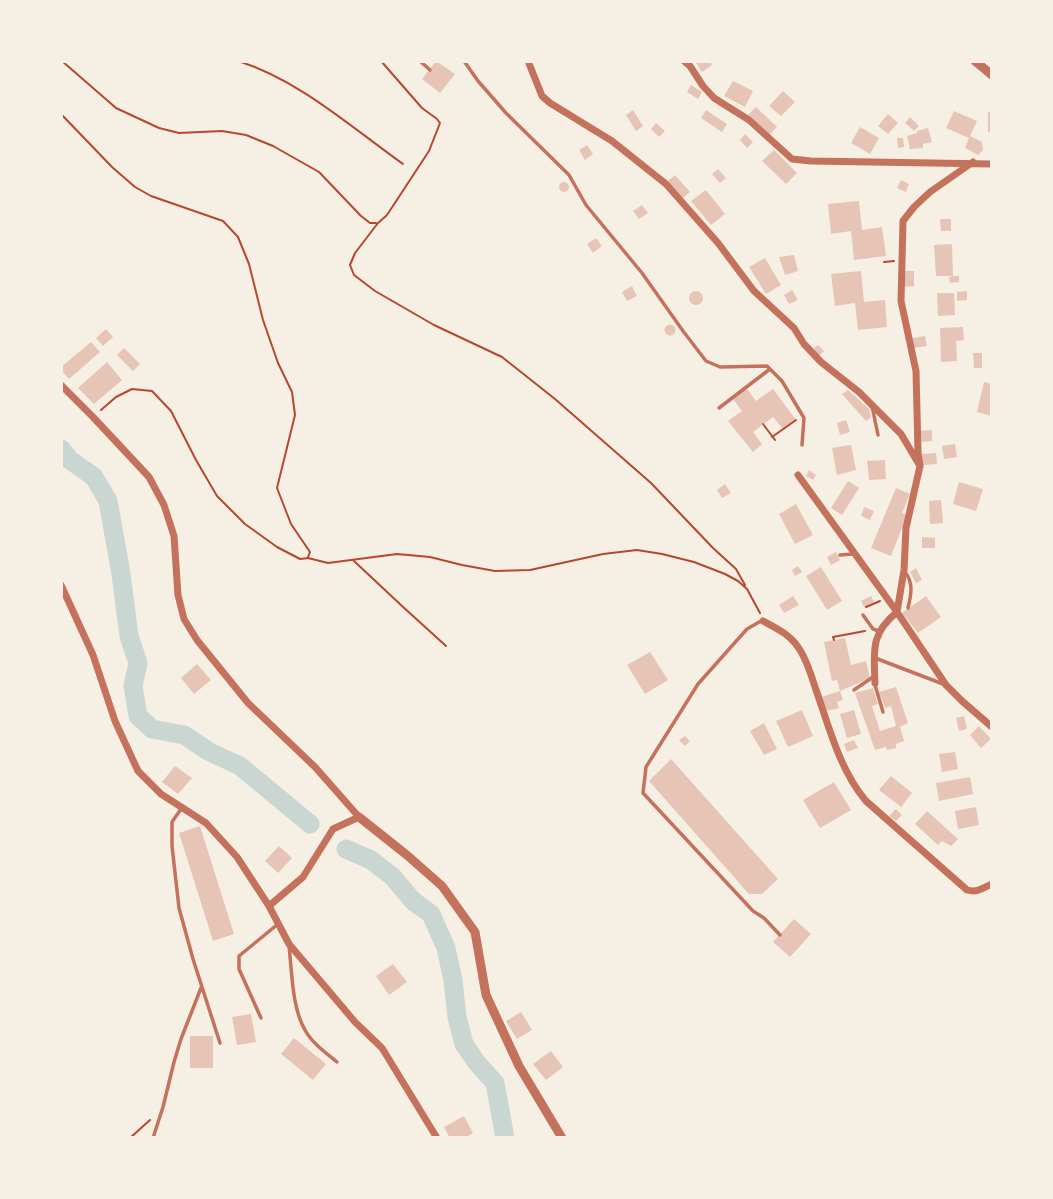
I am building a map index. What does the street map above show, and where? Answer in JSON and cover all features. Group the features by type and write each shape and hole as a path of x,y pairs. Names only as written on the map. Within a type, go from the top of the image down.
{"street":[{"path":"528,61 542,96 612,141 666,184 718,243 754,291 794,328 804,344 821,362 872,404 901,434 920,466"},
{"path":"684,61 714,98 749,120 792,159 992,164"},
{"path":"975,61 992,75"},
{"path":"875,679 873,649 876,630 897,612 904,570 906,528 920,466 916,371 901,302 903,221 930,192 973,162"},
{"path":"61,385 149,477 164,505 173,537 177,595 184,619 197,640 248,703 315,767 359,817 442,886 475,932 486,995 519,1066 562,1138"},
{"path":"798,475 946,685 992,727"},
{"path":"61,585 93,655 115,721 138,771 161,794 206,823 237,857 270,906 289,944 355,1022 382,1048 437,1138"},
{"path":"763,621 785,633 799,648 846,773 866,801 967,890 974,892 992,884"},
{"path":"270,906 303,877 332,830 359,817"}],"lane":[{"path":"420,61 430,70"},
{"path":"464,61 506,113 569,175 586,205 642,273 706,361 720,367 767,366 782,381 804,418 802,445"},
{"path":"719,408 770,369"},
{"path":"872,404 877,435"},
{"path":"840,555 855,553"},
{"path":"904,570 911,579 908,608"},
{"path":"863,615 876,630"},
{"path":"763,621 747,629 698,684 646,767 643,793 753,911 764,918 779,935"},
{"path":"873,657 946,685"},
{"path":"854,690 875,679 883,712"},
{"path":"182,807 172,822 177,896 201,986 220,1043"},
{"path":"261,1018 239,969 239,956 278,924"},
{"path":"289,944 298,1010 305,1031 337,1062"},
{"path":"153,1138 177,1051 201,986"}],"path":[{"path":"62,61 116,108 159,128 179,133 222,131 246,135 273,146 319,172 361,216 370,223 378,223"},
{"path":"237,61 272,74 352,125 402,164"},
{"path":"381,61 422,108 440,123 429,151 387,215 355,253 350,265 354,275 434,325 502,357 555,399 651,483 736,569 763,621"},
{"path":"61,114 135,187 150,196 222,221 237,237 249,264 263,320 278,363 292,392 295,415 277,488 290,524 310,552 308,558"},
{"path":"93,417 116,397 132,389 152,391 171,411 217,496 245,524 277,547 300,559 308,558 328,563 397,554 430,557 495,571 530,570 603,554 637,550 694,562 725,574 747,589"},
{"path":"772,437 803,415"},
{"path":"763,425 775,440"},
{"path":"353,561 446,646"},
{"path":"863,615 859,610 887,598"},
{"path":"834,640 833,637 876,630"},
{"path":"130,1138 163,1107"}],"building":[{"path":"436,61 455,74 440,93 422,79"},
{"path":"695,61 710,61 712,65 702,72"},
{"path":"733,81 753,91 745,107 724,96"},
{"path":"691,85 702,92 698,99 687,92"},
{"path":"783,91 795,102 781,116 769,106"},
{"path":"756,107 777,127 769,135 748,115"},
{"path":"633,110 643,126 636,131 626,115"},
{"path":"706,110 727,124 722,132 701,118"},
{"path":"954,111 977,121 970,136 982,142 983,150 978,155 965,148 969,138 946,128"},
{"path":"988,112 992,112 992,132 988,132"},
{"path":"888,114 898,123 888,134 878,126"},
{"path":"910,117 919,126 914,131 905,123"},
{"path":"656,123 665,131 659,137 651,129"},
{"path":"860,127 879,138 870,154 851,143"},
{"path":"928,128 932,142 923,144 923,148 910,149 907,136"},
{"path":"745,134 753,142 747,148 740,140"},
{"path":"897,138 903,138 904,147 898,148"},
{"path":"587,145 593,154 585,160 579,150"},
{"path":"774,150 797,173 786,184 762,161"},
{"path":"718,169 726,178 720,183 712,174"},
{"path":"675,175 690,192 682,199 667,182"},
{"path":"901,180 909,184 906,192 897,188"},
{"path":"564,182 569,187 564,192 559,187"},
{"path":"706,190 725,214 711,225 691,201"},
{"path":"859,201 862,230 882,227 886,256 854,260 851,231 831,234 828,204"},
{"path":"642,205 648,213 639,219 633,211"},
{"path":"940,219 951,219 951,231 941,231"},
{"path":"596,238 602,246 593,253 587,244"},
{"path":"952,244 953,276 936,276 934,245"},
{"path":"794,255 798,271 785,275 779,257"},
{"path":"765,258 781,285 766,294 749,267"},
{"path":"861,271 864,302 885,300 887,327 858,330 855,303 835,306 831,274"},
{"path":"904,271 914,271 914,286 904,287"},
{"path":"959,276 959,282 950,283 949,277"},
{"path":"632,286 637,296 627,301 622,292"},
{"path":"792,290 798,300 789,304 784,295"},
{"path":"696,291 701,293 701,303 696,305 691,303 689,298 691,293"},
{"path":"967,291 967,300 957,301 957,292"},
{"path":"937,293 954,293 955,315 938,316"},
{"path":"670,324 676,330 670,336 664,330"},
{"path":"963,327 964,340 956,341 957,361 941,362 940,328"},
{"path":"106,329 113,337 103,346 96,338"},
{"path":"925,336 927,346 913,348 912,338"},
{"path":"91,342 100,352 69,379 61,367"},
{"path":"818,345 824,351 819,356 813,349"},
{"path":"124,348 140,364 133,371 117,355"},
{"path":"973,353 982,353 982,368 974,368"},
{"path":"107,362 122,380 94,404 78,388"},
{"path":"984,382 992,384 992,416 977,412"},
{"path":"747,389 756,401 773,389 796,420 783,429 773,417 753,432 762,444 753,452 728,421 742,411 733,399"},
{"path":"848,390 869,409 871,417 866,421 842,394"},
{"path":"846,420 850,432 840,435 837,423"},
{"path":"932,430 932,441 921,442 920,431"},
{"path":"955,444 957,457 944,459 942,446"},
{"path":"851,445 856,470 837,475 832,448"},
{"path":"936,453 937,464 923,465 922,454"},
{"path":"885,460 886,479 869,480 867,461"},
{"path":"809,470 816,475 813,480 806,476"},
{"path":"848,481 859,488 842,515 831,508"},
{"path":"959,482 983,489 976,511 953,504"},
{"path":"725,484 731,493 722,498 717,490"},
{"path":"896,488 910,494 902,513 907,515 891,556 871,548"},
{"path":"941,500 943,523 930,524 929,501"},
{"path":"796,504 813,535 795,544 779,514"},
{"path":"864,507 874,511 870,520 861,516"},
{"path":"922,537 935,538 935,548 922,548"},
{"path":"836,552 840,560 831,565 827,557"},
{"path":"798,566 802,572 795,576 792,570"},
{"path":"821,567 842,601 827,610 806,576"},
{"path":"916,568 922,580 916,583 910,572"},
{"path":"793,596 799,605 784,613 779,605"},
{"path":"871,596 874,602 864,607 861,601"},
{"path":"926,596 941,617 918,633 902,613"},
{"path":"845,638 851,665 866,661 870,678 840,691 837,680 832,681 824,642"},
{"path":"650,652 668,680 645,694 627,665"},
{"path":"197,664 211,680 194,694 181,678"},
{"path":"896,687 908,723 900,727 904,741 896,744 896,748 875,750 855,693 873,688 878,704 872,706 880,731 896,726 891,706 885,708 879,692"},
{"path":"840,691 843,700 837,702 839,708 826,711 821,697"},
{"path":"802,710 813,736 788,747 776,721"},
{"path":"854,710 861,734 847,738 840,714"},
{"path":"964,716 967,729 959,731 956,718"},
{"path":"764,723 777,749 764,755 750,731"},
{"path":"979,726 991,739 981,748 970,735"},
{"path":"685,736 690,741 685,746 679,740"},
{"path":"854,740 858,748 847,752 844,744"},
{"path":"955,752 958,769 942,772 939,754"},
{"path":"671,759 778,879 762,894 749,894 649,781"},
{"path":"175,766 192,778 178,794 162,782"},
{"path":"891,776 912,793 901,807 879,790"},
{"path":"970,777 973,794 939,801 936,783"},
{"path":"834,782 851,810 820,828 803,800"},
{"path":"976,807 979,825 958,829 955,811"},
{"path":"896,809 902,815 896,821 889,816"},
{"path":"927,811 958,839 951,846 942,841 938,845 915,824"},
{"path":"200,826 234,934 213,941 179,833"},
{"path":"279,846 292,858 278,873 265,861"},
{"path":"794,919 811,934 790,957 773,942"},
{"path":"393,964 407,982 389,995 376,976"},
{"path":"521,1012 532,1030 517,1039 506,1021"},
{"path":"251,1014 256,1042 237,1045 232,1017"},
{"path":"190,1036 213,1036 213,1068 190,1068"},
{"path":"294,1038 326,1064 313,1080 281,1054"},
{"path":"551,1051 563,1067 546,1080 533,1064"},
{"path":"464,1116 473,1133 465,1138 450,1138 444,1127"}],"waterway":[{"path":"61,449 70,460 94,477 108,501 129,636 138,663 133,686 138,716 152,729 184,735 208,751 240,766 310,824"},
{"path":"346,849 371,860 393,877 413,901 431,914 446,948 464,1044 495,1083 505,1138"}]}
